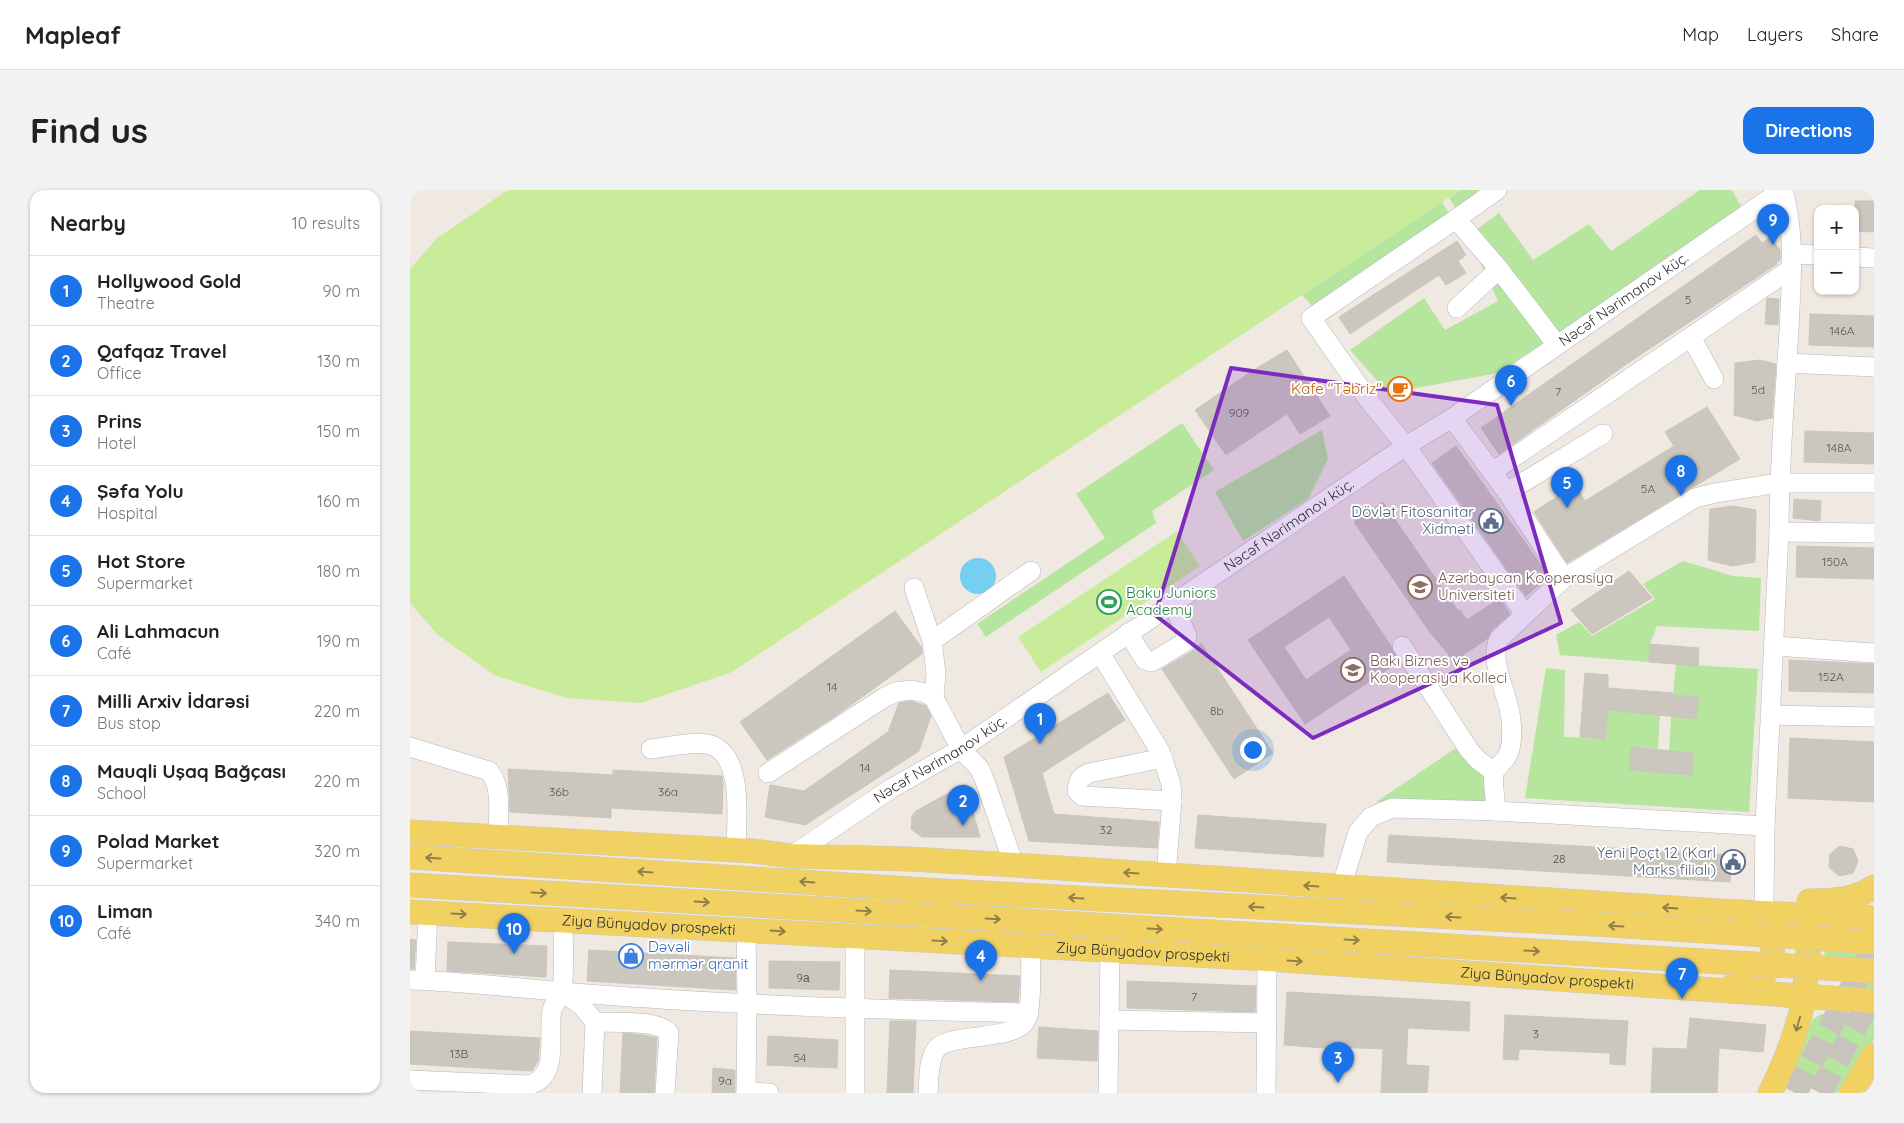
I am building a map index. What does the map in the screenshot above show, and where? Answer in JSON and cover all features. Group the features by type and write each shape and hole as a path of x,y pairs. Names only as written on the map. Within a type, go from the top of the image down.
{"main road":[{"path":"410,832 736,851 790,856 909,859 1014,865 1718,912 1874,918"},
{"path":"410,857 943,891 1611,925 1874,942"},
{"name":"Ziya Bünyadov prospekti","path":"410,885 1874,971"},
{"path":"1718,912 1764,902 1835,901 1854,897 1874,886"},
{"name":"Ziya Bünyadov prospekti","path":"419,912 1267,959 1874,1001"},
{"path":"1702,990 1749,983 1763,976 1770,968 1773,954 1767,932 1743,917 1718,912"},
{"path":"1770,1093 1790,1051 1804,997 1807,962 1812,939 1825,927 1847,921 1874,918"},
{"path":"1807,962 1810,972 1825,987 1853,997 1874,1001"},
{"path":"1852,1093 1874,1055"},
{"path":"1776,1093 1784,1091 1792,1093"}],"street":[{"path":"1497,190 1311,318 1370,402 1406,446 1525,614"},
{"path":"1764,902 1765,826 1779,532 1779,483 1792,261 1791,226 1783,190"},
{"name":"Nəcəf Nərimanov küç.","path":"790,856 892,788 961,748 1406,446 1452,418 1783,190"},
{"path":"1456,219 1499,269 1557,345"},
{"path":"1492,472 1691,337 1792,261 1814,256"},
{"path":"1859,257 1874,258"},
{"path":"1457,308 1499,269"},
{"path":"1691,337 1714,379"},
{"path":"1787,363 1874,367"},
{"path":"1452,418 1507,492 1564,578"},
{"path":"1507,492 1603,434"},
{"path":"1496,811 1494,772 1507,756 1511,746 1511,722 1509,702 1494,655 1496,646 1499,639 1564,578 1695,498 1779,483 1874,483"},
{"path":"1779,532 1874,532"},
{"path":"932,641 1031,571"},
{"path":"914,588 932,641 936,673 934,698"},
{"path":"1128,634 1148,662 1152,662 1184,642 1187,636 1173,603"},
{"path":"1402,646 1469,750 1478,760 1494,772"},
{"path":"1774,646 1874,653"},
{"path":"1100,652 1163,758 1171,784 1172,800 1166,876"},
{"path":"768,772 896,692 911,690 925,692 934,698 961,748 980,769 1014,865"},
{"path":"1770,715 1874,717"},
{"path":"650,749 693,744 710,745 722,751 731,765 736,782 736,851"},
{"path":"410,747 489,771 494,776 498,792 498,836"},
{"path":"1163,758 1089,773 1082,776 1078,781 1077,791 1082,796 1172,800"},
{"path":"1341,888 1358,832 1371,817 1392,808 1496,811 1765,826"},
{"path":"419,912 418,980 562,992 748,1004 856,1009 1028,1013"},
{"path":"410,1080 529,1085 536,1083 544,1077 548,1069 552,1009 562,992 563,919"},
{"path":"746,929 748,1004 746,1093 769,1093"},
{"path":"855,936 855,1093"},
{"path":"928,1093 932,1058 936,1049 946,1043 1015,1030 1025,1022 1028,1013 1031,946"},
{"path":"1108,1093 1110,950"},
{"path":"1266,1093 1267,959"},
{"path":"562,992 582,1006 595,1022 592,1093"},
{"path":"1110,1020 1267,1023"},
{"path":"595,1022 654,1024 666,1029 669,1033 665,1093"}],"highlighted area":[{"path":"1231,368 1497,405 1561,623 1313,738 1155,615"}],"green space":[{"path":"508,190 1460,190 732,672 641,703 567,698 496,676 438,635 410,603 410,269 437,238"},
{"path":"1460,190 1486,190 1457,210 1449,198"},
{"path":"1700,190 1732,190 1743,210 1498,373 1411,389 1404,383 1387,392 1350,350 1424,298 1445,330 1498,301 1468,236 1499,213 1533,260 1589,224 1611,251"},
{"path":"1442,202 1450,215 1315,309 1302,295"},
{"path":"1182,423 1214,470 1152,511 1156,523 986,637 977,624 1105,538 1076,494"},
{"path":"1322,430 1328,459 1308,499 1243,541 1215,492"},
{"name":"Baku Juniors Academy","path":"1177,531 1200,566 1041,672 1018,637"},
{"path":"1683,561 1733,576 1761,578 1759,631 1657,626 1650,644 1649,662 1560,655 1556,635 1579,622 1592,636 1655,599 1643,584"},
{"path":"1676,664 1758,669 1749,812 1525,798 1546,668 1565,670 1564,737 1605,739 1608,710 1660,714 1658,749 1632,747 1630,770 1691,775 1669,751 1671,717 1697,718 1698,697 1673,695"},
{"path":"1456,748 1491,782 1485,802 1376,802"},
{"path":"1849,929 1874,930 1874,990 1849,984 1827,973 1823,959 1827,944"},
{"path":"1822,1014 1874,1018 1874,1040 1862,1051 1837,1093 1823,1093 1790,1077 1813,1019"}],"water":[{"path":"978,558 990,564 996,576 990,588 978,594 966,588 960,576 966,564"}],"building":[{"path":"1855,201 1874,201 1874,232 1859,231 1859,205 1855,205"},
{"path":"1756,235 1762,243 1771,237 1780,250 1780,260 1777,264 1628,363 1499,454 1481,428"},
{"path":"1457,241 1466,255 1458,261 1466,273 1446,285 1439,275 1350,334 1339,317"},
{"path":"1767,298 1779,299 1778,325 1765,324"},
{"path":"1810,314 1874,316 1874,347 1809,345"},
{"path":"1287,350 1330,416 1300,434 1287,414 1226,455 1195,410 1252,371"},
{"path":"1760,360 1776,364 1772,418 1757,421 1734,415 1735,363"},
{"path":"1707,407 1740,459 1567,563 1534,512 1575,485 1585,501 1674,446 1665,432"},
{"path":"1805,431 1874,433 1874,464 1804,462"},
{"name":"Dövlət Fitosanitar Xidməti","path":"1456,446 1549,576 1526,596 1432,463"},
{"path":"1794,499 1821,501 1820,521 1793,518"},
{"path":"1383,502 1458,611 1460,610 1467,620 1500,598 1510,614 1491,631 1487,639 1454,661 1429,631 1354,522"},
{"path":"1734,506 1756,510 1755,562 1732,566 1708,560 1710,509"},
{"path":"1797,546 1874,548 1874,579 1796,577"},
{"path":"1629,571 1652,598 1592,634 1571,610"},
{"path":"1344,576 1391,646 1399,662 1305,724 1248,640","holes":["1329,617 1351,650 1306,680 1284,647"]},
{"path":"895,611 922,648 922,654 837,715 767,760 740,722"},
{"path":"1201,643 1273,753 1234,779 1162,669 1191,652"},
{"path":"1650,644 1699,648 1698,666 1649,662"},
{"path":"1789,660 1874,664 1874,693 1789,691"},
{"path":"1585,673 1608,675 1608,688 1698,697 1697,719 1608,710 1605,739 1580,737"},
{"path":"1108,693 1125,720 1042,773 1054,814 1159,822 1157,848 1029,841 1004,757"},
{"path":"911,701 926,706 931,716 919,751 805,825 765,817 770,785 804,791 888,732 899,703"},
{"path":"1790,738 1874,742 1874,802 1788,798"},
{"path":"1631,747 1693,753 1692,775 1630,770"},
{"path":"508,769 613,775 613,770 722,776 722,814 611,808 611,818 510,812"},
{"path":"965,784 980,837 922,837 911,829 912,816 916,811"},
{"path":"1198,815 1326,824 1323,857 1195,848"},
{"path":"1389,835 1731,855 1730,882 1387,862"},
{"path":"1840,846 1853,849 1858,861 1853,873 1839,876 1829,867 1830,854"},
{"path":"410,939 416,940 414,969 410,969"},
{"path":"448,942 547,946 546,977 447,971"},
{"path":"589,950 735,958 736,990 587,981"},
{"path":"769,961 840,962 839,990 769,988"},
{"path":"890,970 1020,976 1018,1002 889,998"},
{"path":"1127,981 1256,986 1255,1012 1127,1008"},
{"path":"1287,992 1470,1002 1469,1031 1408,1028 1406,1065 1429,1066 1427,1093 1381,1093 1383,1049 1339,1047 1339,1049 1284,1045"},
{"path":"1505,1015 1628,1021 1625,1065 1610,1064 1610,1053 1519,1049 1518,1060 1503,1059"},
{"path":"1690,1018 1766,1025 1763,1052 1719,1048 1717,1093 1651,1093 1653,1048 1687,1049"},
{"path":"890,1021 916,1021 913,1093 887,1093"},
{"path":"1039,1027 1098,1031 1097,1061 1037,1058"},
{"path":"410,1031 540,1038 538,1061 532,1071 410,1064"},
{"path":"623,1033 657,1038 654,1093 620,1093"},
{"path":"768,1036 838,1040 837,1068 767,1065"},
{"path":"713,1068 735,1070 735,1093 712,1093"}],"tunnel":[{"path":"1795,1093 1874,946"},
{"path":"1820,1093 1874,992"}],"place":[{"name":"Polad Market","path":"1773,245"},
{"name":"Kafe \"Təbriz\"","path":"1400,389"},
{"name":"Ali Lahmacun","path":"1511,406"},
{"name":"Mauqli Uşaq Bağçası","path":"1681,496"},
{"name":"Hot Store","path":"1567,508"},
{"name":"Dövlət Fitosanitar Xidməti","path":"1491,521"},
{"name":"Azərbaycan Kooperasiya Universiteti","path":"1420,587"},
{"name":"Baku Juniors Academy","path":"1109,602"},
{"name":"Bakı Biznes və Kooperasiya Kolleci","path":"1353,670"},
{"name":"Hollywood Gold","path":"1040,744"},
{"name":"Qafqaz Travel","path":"963,826"},
{"name":"Yeni Poçt 12 (Karl Marks filialı)","path":"1733,862"},
{"name":"Liman","path":"514,954"},
{"name":"Dəvəli mərmər qranit","path":"631,956"},
{"name":"Şəfa Yolu","path":"981,981"},
{"name":"Milli Arxiv İdarəsi","path":"1682,999"},
{"name":"Prins","path":"1338,1083"}]}
